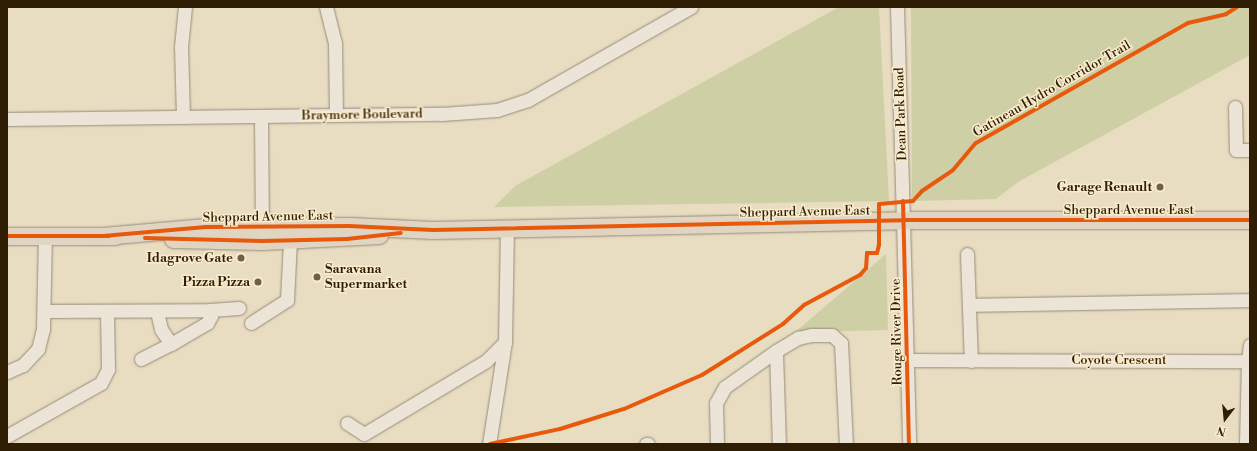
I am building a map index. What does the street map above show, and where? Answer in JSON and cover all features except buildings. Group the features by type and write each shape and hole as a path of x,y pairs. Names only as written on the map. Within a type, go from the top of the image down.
{"main road":[{"name":"Sheppard Avenue East","path":"262,233 349,226 433,230 904,220 1250,220"},
{"name":"Sheppard Avenue East","path":"7,236 103,236 206,227 262,233 290,240 347,239 433,230"}],"street":[{"path":"183,117 181,47 185,7"},
{"path":"326,7 335,44 336,115"},
{"name":"Braymore Boulevard","path":"7,119 473,113 512,107 691,7"},
{"name":"Dean Park Road","path":"897,7 904,220"},
{"path":"1235,107 1236,150 1250,150"},
{"path":"261,116 262,233"},
{"name":"Rouge River Drive","path":"904,220 909,444"},
{"path":"489,444 504,342 507,228"},
{"path":"7,372 23,365 38,349 43,330 45,236"},
{"path":"251,323 287,300 290,240"},
{"path":"967,254 971,360"},
{"path":"970,305 1250,300"},
{"path":"44,311 157,311 239,308"},
{"path":"141,358 171,344 207,323 211,316 210,310"},
{"path":"7,436 102,383 108,369 107,311"},
{"path":"157,311 161,329 171,344"},
{"path":"717,444 716,403 725,387 776,351 798,338 811,335 832,335 841,343 846,444"},
{"path":"347,423 364,434 486,361 504,342"},
{"path":"1246,444 1248,361 1250,345"},
{"path":"776,351 778,444"},
{"name":"Coyote Crescent","path":"907,360 1248,361"}],"green space":[{"path":"839,7 879,7 889,201 494,207 515,186"},
{"path":"911,7 1250,7 1250,55 1018,182 996,199 912,201"},
{"path":"886,254 888,330 812,332 786,340"}],"cycle path":[{"name":"Gatineau Hydro Corridor Trail","path":"490,444 560,429 624,409 702,375 783,324 804,305 860,275 866,268 867,253 877,253 879,245 879,204 913,201 922,191 953,170 976,143 1188,23 1226,14 1237,7"},
{"path":"903,201 909,444"},
{"path":"103,236 206,227 349,226 433,230 904,220 1250,220"},
{"path":"145,238 262,241 347,239 401,233"},
{"path":"7,236 109,236"}],"place":[{"name":"Garage Renault","path":"1160,187"},
{"name":"Idagrove Gate","path":"241,258"},
{"name":"Saravana Supermarket","path":"317,277"},
{"name":"Pizza Pizza","path":"258,282"}]}
